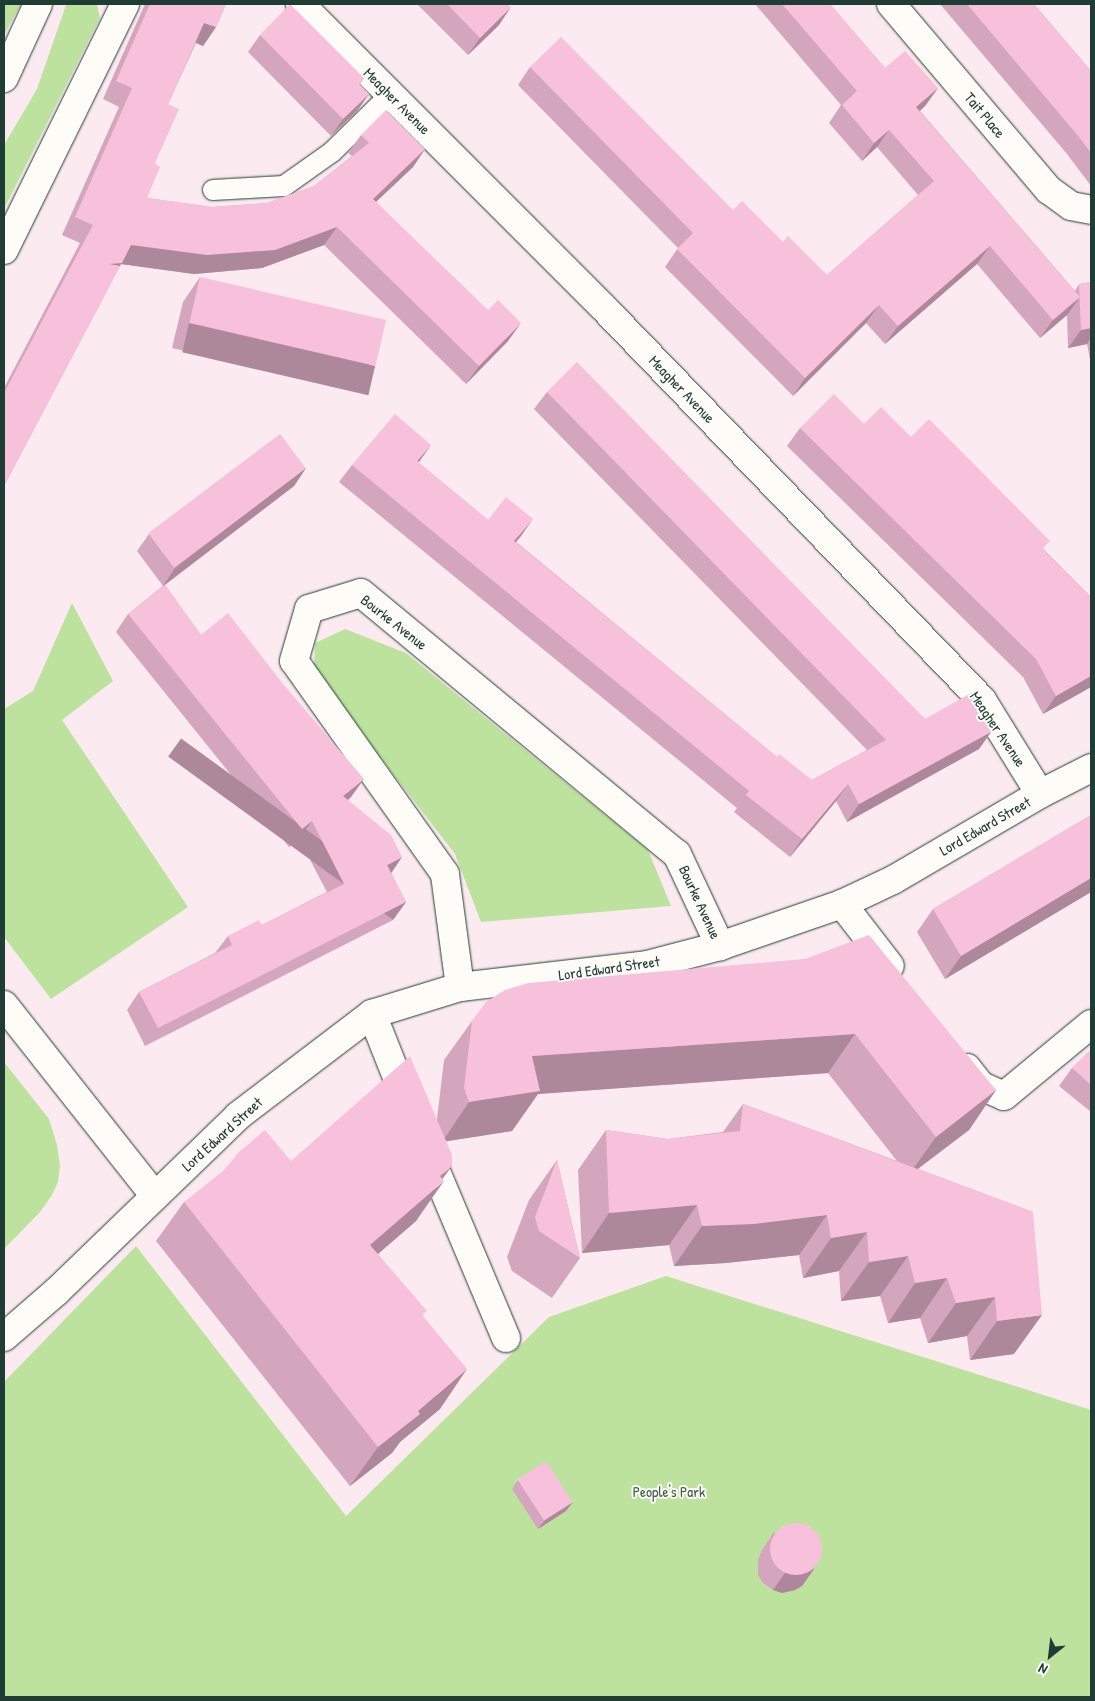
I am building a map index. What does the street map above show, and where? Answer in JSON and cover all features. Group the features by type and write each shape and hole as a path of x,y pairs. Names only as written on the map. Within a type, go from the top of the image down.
{"street":[{"path":"4,78 38,4"},
{"path":"4,250 125,4"},
{"name":"Meagher Avenue","path":"300,4 610,314 982,700 1040,794"},
{"name":"Tait Place","path":"891,4 1048,190 1071,206 1091,210"},
{"name":"Bourke Avenue","path":"460,987 445,874 294,661 309,609 361,593 677,854 720,946"},
{"name":"Lord Edward Street","path":"4,1337 56,1292 238,1116 372,1014 460,987 647,965 720,946 842,904 893,880 1040,794 1091,768"},
{"path":"842,904 903,983"},
{"path":"4,1005 155,1196"},
{"path":"372,1014 506,1338"},
{"path":"951,1046 982,1086 1004,1096 1091,1024"}],"lane":[{"path":"213,190 284,186 332,152 391,94"}],"green space":[{"path":"4,4 21,4 4,35"},
{"path":"97,4 100,18 4,209 4,145 37,89 66,5"},
{"path":"72,603 113,681 62,720 188,907 51,999 4,937 4,709 33,691"},
{"path":"345,629 406,653 648,850 671,906 481,922 455,854 314,672 315,643"},
{"path":"4,1062 49,1119 57,1145 60,1165 58,1182 52,1195 40,1212 4,1249"},
{"name":"People's Park","path":"136,1246 346,1516 549,1317 666,1276 1091,1410 1091,1697 4,1697 4,1382"}],"building":[{"path":"150,4 226,4 216,27 204,23 168,104 179,109 155,163 160,167 147,198 212,207 267,203 314,186 369,143 361,135 386,110 425,149 373,199 488,310 498,300 521,323 479,366 337,227 275,250 207,255 131,245 122,263 109,264 120,266 4,486 4,393 93,225 75,217 132,88 116,81"},
{"path":"290,4 364,78 359,84 369,94 343,119 260,35"},
{"path":"447,4 507,4 511,7 480,38"},
{"path":"782,4 830,4 885,68 905,51 938,88 916,107 1080,297 1053,320 990,246 898,326 879,305 805,378 677,249 693,233 530,67 561,37 733,210 742,201 783,242 788,236 827,275 934,181 889,130 874,143 842,105 857,91"},
{"path":"967,4 1034,4 1091,71 1091,153 1079,137"},
{"path":"200,277 386,320 376,366 189,323"},
{"path":"1091,282 1091,328 1081,330 1079,284"},
{"path":"577,362 925,719 971,693 991,732 859,804 848,784 802,839 746,795 749,791 352,465 395,414 431,445 417,461 488,520 506,497 533,519 514,541 777,757 779,754 812,780 886,740 547,392"},
{"path":"834,394 864,424 881,407 911,437 929,419 1050,541 1042,549 1091,597 1091,676 1056,696 1036,659 800,428"},
{"path":"280,434 306,468 174,568 148,533"},
{"path":"165,585 201,635 228,613 283,684 364,779 343,796 391,835 402,857 387,865 406,902 158,1028 139,992 232,945 228,936 259,920 262,925 344,884 312,821 302,829 128,614"},
{"path":"1091,815 1091,878 961,956 933,909"},
{"path":"869,935 996,1090 936,1137 855,1034 532,1056 540,1091 469,1102 464,1088 472,1021 486,1002 505,990 528,983 805,959"},
{"path":"1091,1050 1091,1085 1072,1068"},
{"path":"410,1056 452,1155 452,1166 440,1176 444,1181 370,1245 427,1311 422,1315 467,1369 418,1411 420,1414 378,1447 184,1202 223,1171 239,1152 265,1130 291,1161"},
{"path":"743,1104 1033,1212 1042,1315 997,1321 995,1297 956,1303 947,1278 915,1283 908,1256 869,1262 867,1232 831,1238 827,1215 754,1224 702,1226 697,1205 609,1213 606,1130 668,1139 740,1131"},
{"path":"557,1160 580,1258 539,1231 535,1217"},
{"path":"546,1461 573,1502 544,1521 517,1480"},
{"path":"791,1523 801,1523 815,1530 822,1544 822,1554 815,1568 801,1575 791,1575 781,1571 774,1564 770,1554 770,1544 774,1534 781,1527"}]}
